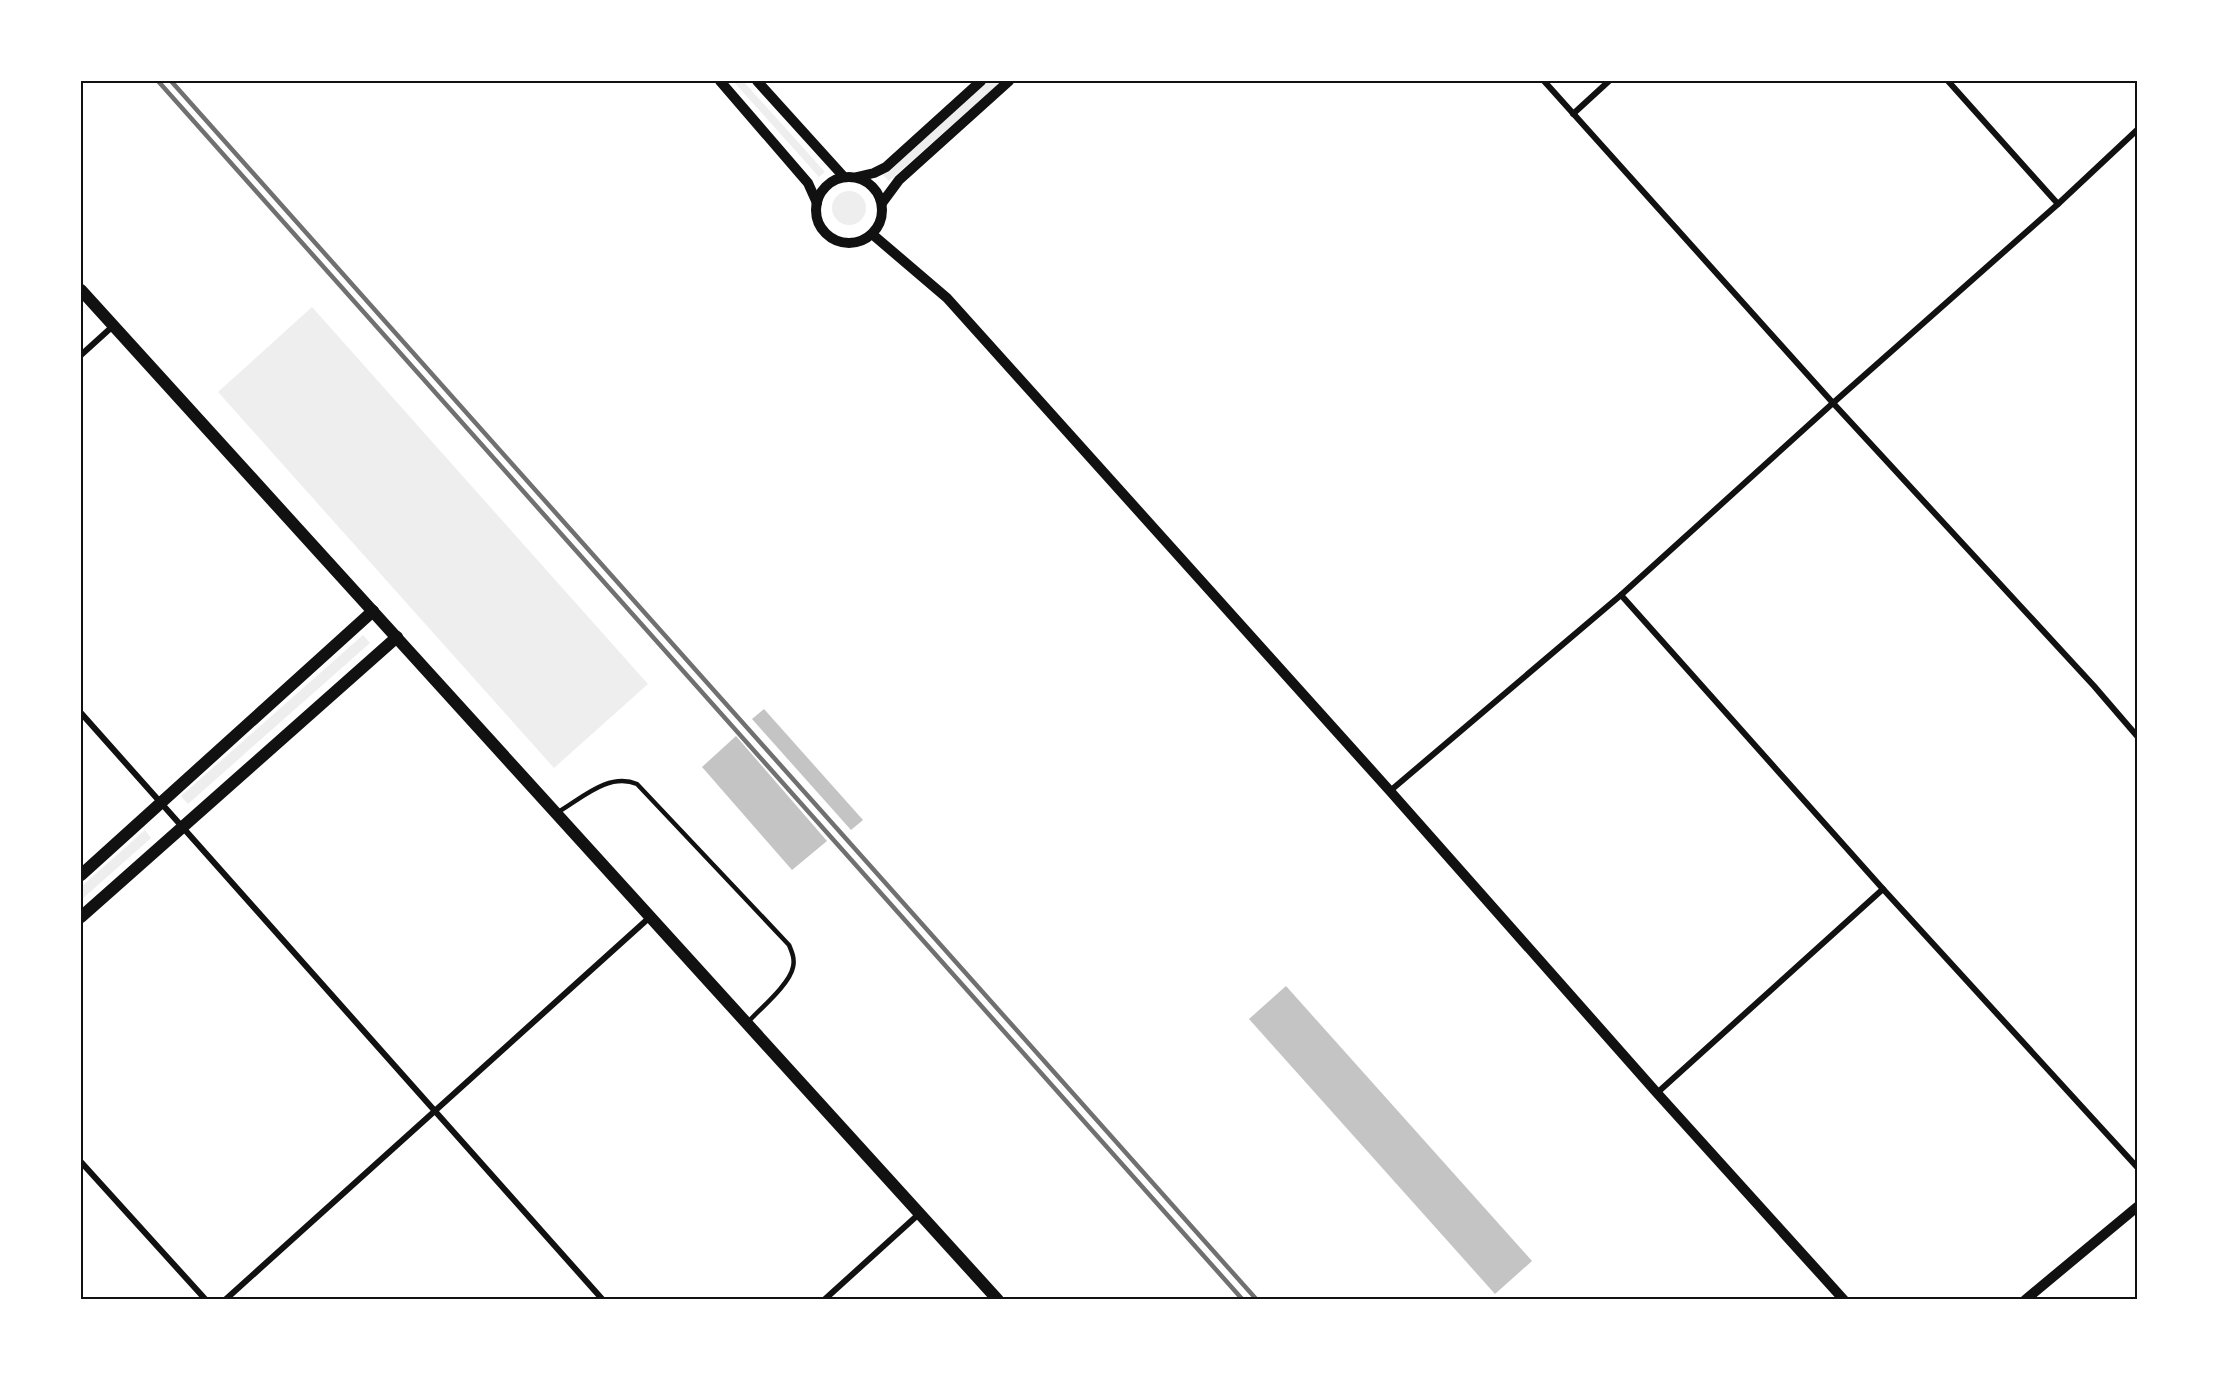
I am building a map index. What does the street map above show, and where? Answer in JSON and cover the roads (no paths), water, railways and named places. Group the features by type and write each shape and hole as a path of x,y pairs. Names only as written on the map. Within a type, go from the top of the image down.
{"main road":[{"path":"81,290 998,1300"},
{"path":"81,875 373,611"},
{"path":"81,917 397,637"}],"street":[{"path":"720,81 808,183 817,203"},
{"path":"757,81 844,177"},
{"path":"855,177 873,186 882,203 882,214 879,225 872,234 863,240 843,242 834,238 820,224 817,203 826,186 834,180 874,173 886,167 981,81"},
{"path":"882,203 899,180 1009,81"},
{"path":"1544,81 1833,403 2094,686 2137,736"},
{"path":"1573,114 1609,81"},
{"path":"1948,81 2058,204"},
{"path":"1390,791 1622,595 1833,403 2058,204 2137,130"},
{"path":"872,234 947,298 1844,1300"},
{"path":"81,355 113,327"},
{"path":"1622,595 1883,889 2137,1167"},
{"path":"81,713 603,1300"},
{"path":"1657,1093 1883,889"},
{"path":"225,1300 651,917"},
{"path":"81,1162 206,1300"},
{"path":"2025,1300 2137,1207"},
{"path":"824,1300 920,1212"}],"lane":[{"path":"556,813 610,780 626,779 637,784 789,945 793,954 793,968 788,980 748,1022"}],"railway":[{"path":"158,81 1243,1300"},
{"path":"171,81 1257,1300"}]}
